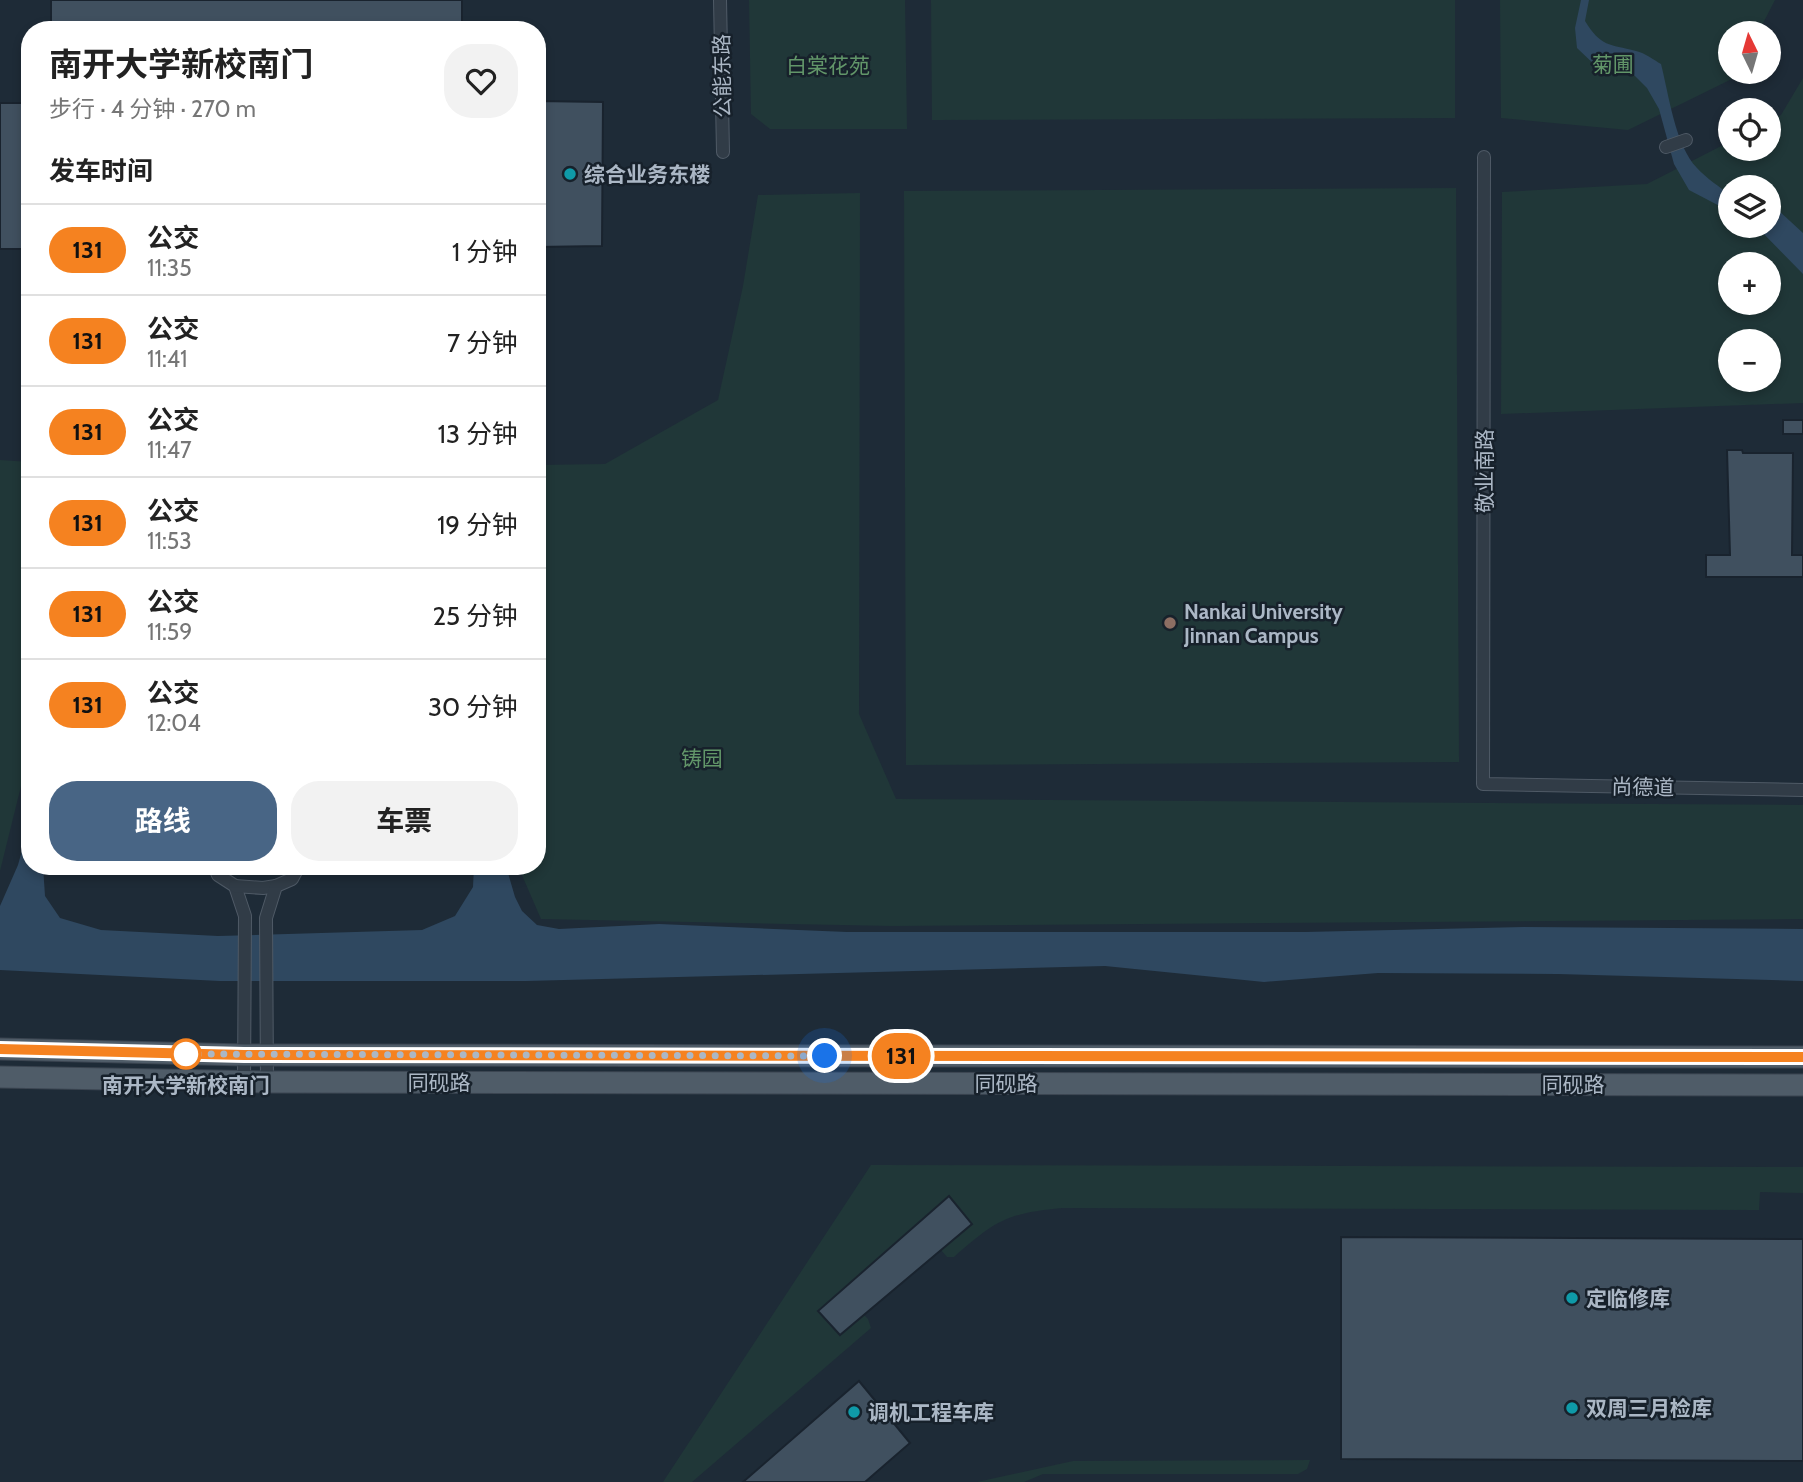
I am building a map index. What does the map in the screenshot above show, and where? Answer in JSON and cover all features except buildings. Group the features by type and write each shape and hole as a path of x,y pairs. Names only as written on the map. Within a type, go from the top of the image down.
{"main road":[{"name":"同砚路","path":"0,1049 244,1055 1803,1057"},
{"name":"同砚路","path":"0,1077 244,1082 1803,1085"}],"street":[{"name":"公能东路","path":"720,0 723,152"},
{"path":"1666,147 1686,140"},
{"name":"敬业南路","path":"1483,784 1484,157"},
{"name":"尚德道","path":"1483,784 1803,790"},
{"path":"218,875 235,886 276,886 292,879 294,875"},
{"path":"235,886 245,916 244,1082"},
{"path":"267,1082 266,918 276,886"}],"green space":[{"name":"白棠花苑","path":"749,0 905,0 907,129 770,129 751,114"},
{"path":"931,0 1455,0 1455,118 932,120"},
{"name":"菊圃","path":"1500,0 1775,0 1764,21 1718,21 1718,84 1722,84 1628,130 1501,118"},
{"path":"1803,78 1803,403 1501,414 1502,192 1647,184 1718,148 1718,161 1781,161 1781,115"},
{"path":"1456,188 1459,762 906,765 904,191"},
{"name":"铸园","path":"860,193 859,714 896,799 1803,805 1803,919 893,926 541,919 522,875 546,875 546,465 605,464 718,400 743,286 758,195"},
{"path":"0,460 21,461 21,786 0,871"},
{"path":"871,1165 1803,1167 1803,1193 1760,1192 1759,1210 1062,1208 1014,1216 980,1235 954,1257 947,1257 941,1250 949,1196 819,1310 839,1335 864,1315 871,1328 692,1482 663,1482"},
{"path":"1310,1460 1307,1469 1298,1474 1043,1474 1024,1482 977,1482 1073,1461"}],"water":[{"path":"1581,0 1589,0 1585,21 1596,36 1612,45 1646,55 1661,64 1683,146 1697,168 1718,186 1718,205 1689,190 1674,164 1659,109 1647,88 1630,71 1598,68 1577,48 1575,28"},
{"path":"1781,213 1803,233 1803,274 1768,238 1781,238"},
{"path":"21,854 21,875 44,875 45,896 60,918 101,930 218,936 422,930 455,916 473,887 474,875 509,875 522,911 537,925 559,929 659,924 847,932 1305,932 1524,927 1803,929 1803,981 1558,974 1378,973 1264,982 1105,966 526,981 220,981 0,970 0,906"}],"bus line":[{"name":"131","path":"0,1049 244,1055 1803,1057"}],"place":[{"name":"综合业务东楼","path":"570,174"},
{"name":"Nankai University Jinnan Campus","path":"1170,623"},
{"name":"南开大学新校南门","path":"186,1054"},
{"name":"定临修库","path":"1572,1298"},
{"name":"双周三月检库","path":"1572,1408"},
{"name":"调机工程车库","path":"854,1412"}],"route":[{"path":"186,1054 825,1056"}]}
